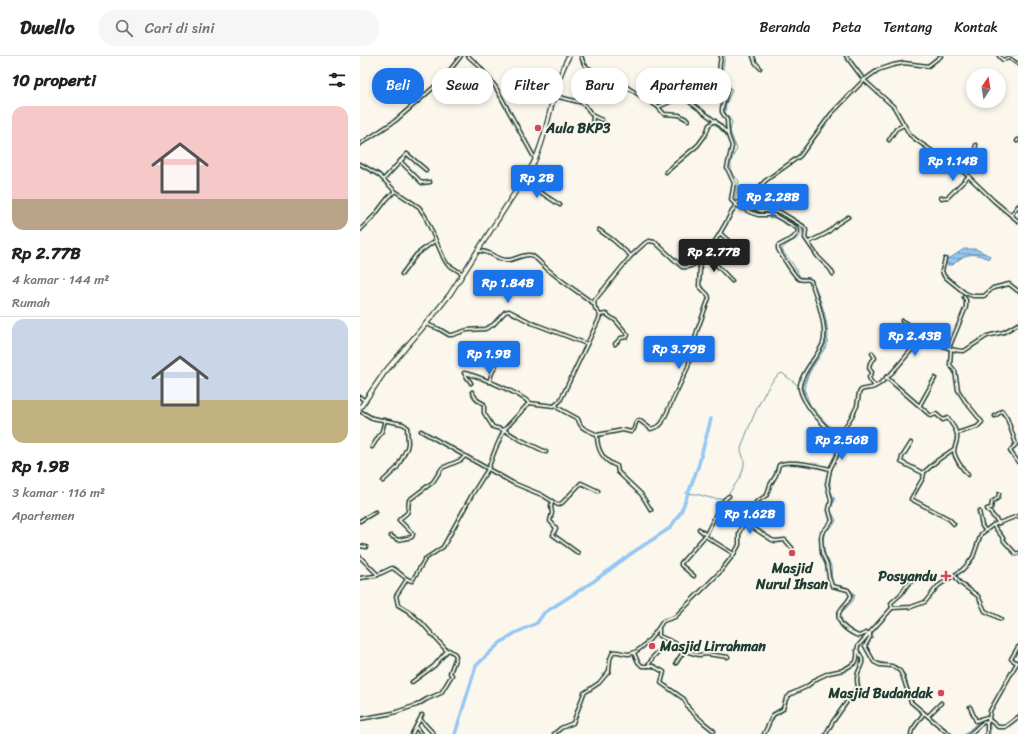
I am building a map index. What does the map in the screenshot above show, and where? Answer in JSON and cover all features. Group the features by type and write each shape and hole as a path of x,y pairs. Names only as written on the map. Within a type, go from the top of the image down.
{"main road":[{"path":"563,68 569,56"},
{"path":"360,408 384,373 441,305 523,181 535,160 552,104"}],"street":[{"path":"360,144 398,118 443,79 460,56"},
{"path":"468,56 479,66 495,86 535,160"},
{"path":"581,56 584,64 588,68 622,84 636,93"},
{"path":"721,56 719,76 728,88 722,112 727,120 728,135 732,148 726,168 734,183 731,198 732,201 758,215 774,215 797,228 798,232 795,236 778,246 778,250 794,276 811,281 822,313 824,340 822,346 811,362 801,384 800,390 806,402 824,425 836,436 839,446 837,455 830,469 827,484 831,500 829,510 832,521 822,534 822,550 832,586 848,590 851,595 840,611 838,619 842,625 856,635 859,636 867,633 870,634"},
{"path":"754,56 755,62 760,68"},
{"path":"846,56 864,80 894,107 910,135 969,176 994,201 1018,220"},
{"path":"594,304 596,298 631,256 645,243 653,241 663,248 682,267 688,267 698,261 706,254 720,233 736,204 753,194 774,174 800,156 831,114 864,80 878,70 894,65 904,63 928,66 941,56"},
{"path":"999,56 1003,60 1009,58 1018,64"},
{"path":"658,107 683,97 715,120 728,135"},
{"path":"563,98 583,103 593,116 602,120"},
{"path":"654,104 664,114 679,115 688,120"},
{"path":"592,128 593,116"},
{"path":"666,172 698,145 706,134 709,125 715,120"},
{"path":"889,140 896,129 904,125"},
{"path":"966,174 973,165 970,159 976,145"},
{"path":"384,179 407,154 426,170"},
{"path":"400,161 423,183 430,182"},
{"path":"360,164 384,179 394,191 419,206 446,263 462,274"},
{"path":"941,198 948,197 969,176"},
{"path":"523,181 560,205"},
{"path":"360,230 374,216 394,191"},
{"path":"741,201 761,211 780,212 803,226 806,230 805,238 818,257 833,274"},
{"path":"1011,215 1018,206"},
{"path":"808,242 827,233 848,217"},
{"path":"599,230 631,256"},
{"path":"720,233 732,244"},
{"path":"402,274 416,255 435,241"},
{"path":"478,251 488,251 498,258 506,260 528,255 534,257 548,270 594,304 600,315"},
{"path":"706,254 732,281"},
{"path":"945,259 943,267 944,276 965,293 972,296 984,296 993,288 1009,284 1018,291"},
{"path":"470,383 464,373 521,396 529,403 556,405 558,408 578,419 579,426 597,435 622,430 631,432 634,429 636,422 639,420 651,429 659,426 662,423 688,367 697,331 709,298 699,286 700,268 698,261"},
{"path":"957,433 977,427 982,422 958,390 955,371 950,365 950,349 966,307 966,300 964,297"},
{"path":"426,324 439,329 446,334 452,335 467,330 485,329 492,325 505,312 509,311 532,323 587,344"},
{"path":"600,315 606,314 616,321 628,335 627,337 619,339 615,344"},
{"path":"556,405 565,392 600,315"},
{"path":"902,321 941,345 950,349 964,351 987,336 1004,332 1018,324"},
{"path":"844,445 843,430 857,406 859,393 861,390 875,386 886,377 925,335"},
{"path":"872,353 876,358 870,363 869,368 872,372 869,377 875,386"},
{"path":"489,382 500,356"},
{"path":"886,377 931,416 936,414 943,420 948,418 957,433 957,442 954,452 968,475"},
{"path":"920,405 930,384 935,378"},
{"path":"472,392 477,400 484,404 484,413 493,428 504,430 546,452"},
{"path":"360,398 365,401"},
{"path":"360,578 378,575 392,568 410,581 414,580 425,559 430,554 440,550 443,547 488,468 504,430 529,403"},
{"path":"360,411 368,416 407,426 408,443 397,468 383,481"},
{"path":"995,416 1002,411 1007,418 1016,444 1010,452 1018,462"},
{"path":"372,447 380,435 385,420"},
{"path":"421,431 513,483 542,495 558,505 581,483 598,491"},
{"path":"597,435 597,444 602,455 617,466 618,472 640,494 651,510"},
{"path":"839,446 857,441 865,447"},
{"path":"911,443 902,457 901,462 921,473 924,473"},
{"path":"954,524 949,519 911,500 911,497 923,478 924,473 938,460 955,448"},
{"path":"391,536 398,540 412,537 413,534 398,520 409,511 410,500 432,482 442,468 461,460 465,456"},
{"path":"554,734 561,728 573,723 584,693 599,683 609,671 613,652 617,651 627,654 634,653 641,648 659,628 663,621 675,616 720,572 739,545 738,533 744,522 754,513 756,502 767,495 770,485 781,464 797,463 830,469"},
{"path":"999,494 998,498 992,502 991,508 987,509 999,523"},
{"path":"694,576 681,564 705,535 720,504 726,497 729,496"},
{"path":"552,501 550,521 556,528 553,535 578,553"},
{"path":"720,504 733,510 744,522 772,540 786,540 792,548"},
{"path":"978,511 982,526 985,530"},
{"path":"360,521 375,512"},
{"path":"892,608 911,607 925,602 938,586 962,570 969,562 975,551 980,535 985,530 993,525 1018,516"},
{"path":"993,525 1004,541 1016,554 1018,553"},
{"path":"699,528 713,543 734,554"},
{"path":"360,546 366,547"},
{"path":"360,557 378,575"},
{"path":"954,575 960,583 978,596 985,611 1001,619"},
{"path":"360,719 393,713 415,706 427,698 440,693 452,676 450,673 456,657 455,654 449,650 447,651 422,624 408,611 398,605 396,596 407,579"},
{"path":"764,734 773,716 783,709 786,699 791,694 806,687 818,678 849,667 856,661 858,655 857,649 861,642 870,634 892,608 891,603 911,582"},
{"path":"659,628 660,636 675,643 684,651 698,655 707,654 728,657"},
{"path":"870,634 865,646 872,660 880,665 892,666 900,671 904,677 911,702 924,713 929,715 949,734"},
{"path":"987,734 990,711 1017,663 1011,659 1018,647"},
{"path":"826,734 858,686 857,677 863,661 862,656 857,649"},
{"path":"412,682 438,662 447,651"},
{"path":"676,663 684,651"},
{"path":"648,666 658,652"},
{"path":"634,653 640,664 645,667 653,666 664,672 661,683 684,699 688,708 714,730"},
{"path":"929,715 941,703"},
{"path":"970,706 976,721 984,718 998,726 1005,727 1018,717"},
{"path":"911,734 912,730 924,713"},
{"path":"412,734 422,714"},
{"path":"420,718 434,734"},
{"path":"970,734 982,723 988,721"},
{"path":"416,727 421,734"}],"water":[{"path":"964,249 976,249 990,256 989,259 979,255 970,255 961,258 953,265 945,265 947,258 950,258"}],"waterway":[{"path":"725,56 722,74 723,79 732,90 726,104 725,112 732,122 730,132 737,149 731,162 731,169 739,181 735,200 758,213 771,212"},
{"path":"774,213 783,216 803,231 799,237 784,246 782,249 800,277 809,278 812,280 822,304 827,324 828,333 825,348 810,373 804,389 810,405 828,425 839,433 841,453 832,468 830,479 830,490 835,500 830,510 836,520 834,525 826,531 823,540 825,555 831,566 834,585 844,586 855,595 853,601 840,614 842,621 846,626 858,634 868,630 873,635 867,643 867,646 875,661 897,666 904,673 914,703 953,734"},
{"path":"805,394 802,387 810,369 826,343 826,327 820,301"},
{"path":"685,493 716,499 723,498 727,495 738,481 742,473 744,462 741,449 747,431 770,385 776,377 782,373 799,386"},
{"path":"455,734 476,666 486,656 500,643 515,633 537,623 544,613 594,581 632,553 670,528 681,512 698,467 711,419"},
{"path":"822,420 838,436 840,450 838,455"},
{"path":"828,482 834,502"},
{"path":"824,532 834,524 831,514"},
{"path":"827,560 830,578"},
{"path":"843,609 851,601 853,595 849,589"},
{"path":"867,631 871,635 870,639"},
{"path":"902,672 906,682"},
{"path":"924,712 950,732"},
{"path":"966,734 983,719 989,723 990,734"},
{"path":"965,734 979,721"},
{"path":"986,721 989,726 988,732"}],"place":[{"name":"Aula BKP3","path":"538,128"},
{"name":"Masjid Nurul Ihsan","path":"792,553"},
{"name":"Posyandu","path":"946,576"},
{"name":"Masjid Lirrahman","path":"652,646"},
{"name":"Masjid Budandak","path":"941,693"}]}
